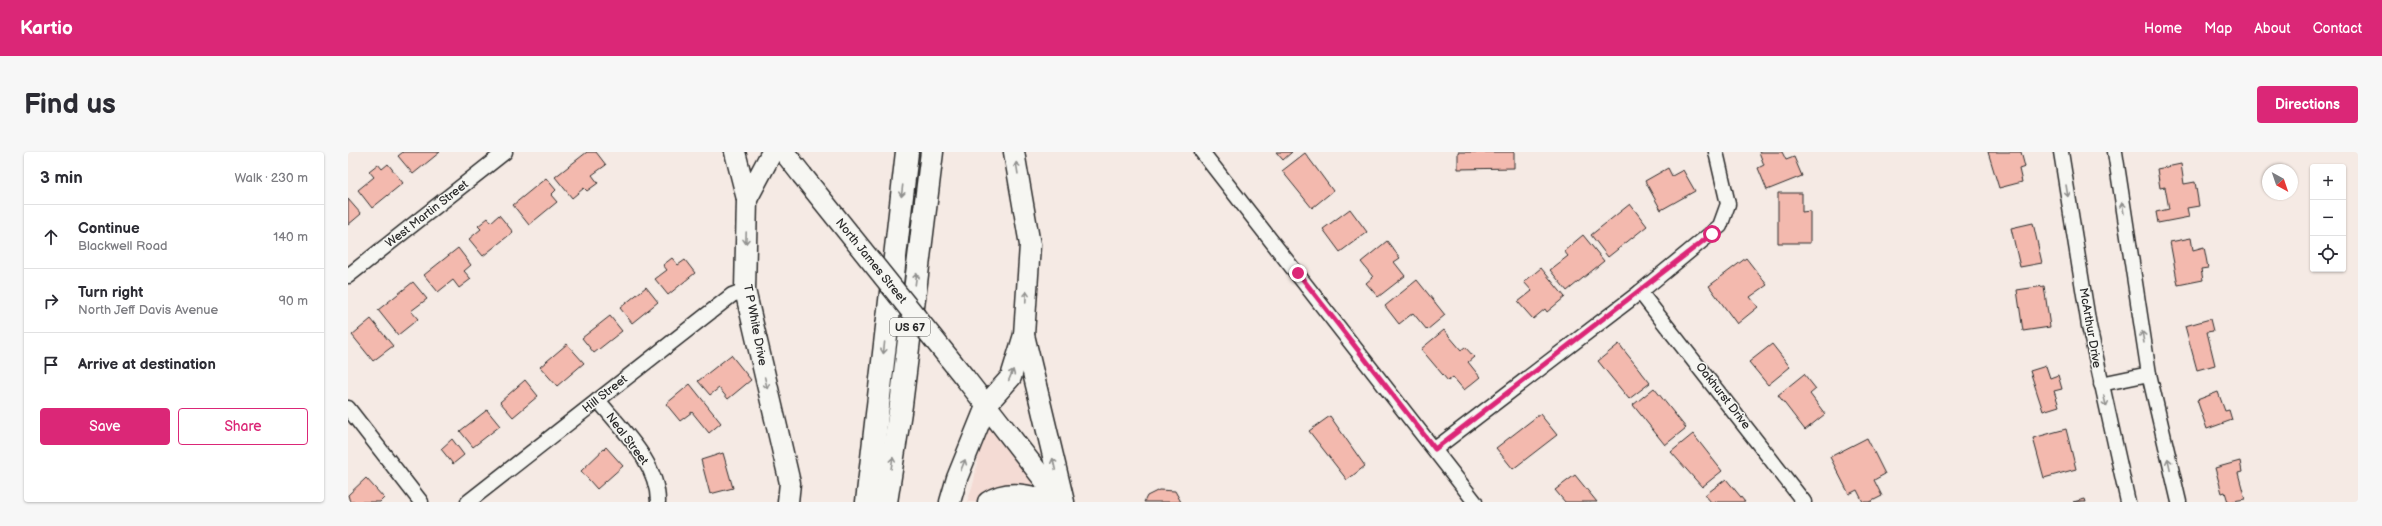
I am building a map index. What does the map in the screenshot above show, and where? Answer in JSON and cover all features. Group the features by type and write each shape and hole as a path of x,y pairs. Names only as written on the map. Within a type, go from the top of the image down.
{"highway":[{"name":"US 67","path":"867,502 907,152"},
{"name":"US 67","path":"886,502 901,404 932,152"}],"main road":[{"path":"736,152 748,199"},
{"name":"T P White Drive","path":"772,152 748,199 745,290 790,483 788,502"},
{"name":"North James Street","path":"784,152 986,404 1062,502"},
{"path":"950,502 986,404 1011,378 1024,336 1030,245 1014,152"},
{"path":"1024,336 1062,502"},
{"path":"988,502 1011,494 1033,496 1050,502"}],"street":[{"name":"West Martin Street","path":"348,276 505,152"},
{"path":"1202,152 1475,502"},
{"path":"1435,449 1640,292 1720,226 1728,204 1716,152"},
{"name":"McArthur Drive","path":"2061,152 2089,326 2128,502"},
{"path":"2115,152 2149,374 2179,502"},
{"name":"Hill Street","path":"468,502 732,295 745,290"},
{"name":"Oakhurst Drive","path":"1640,292 1804,502"},
{"path":"2101,384 2149,374"},
{"name":"Neal Street","path":"598,400 646,461 657,488 658,502"},
{"path":"348,408 421,502"}],"shaded area":[{"path":"987,404 1061,502 967,502 974,481"}],"building":[{"path":"403,152 440,152 413,174 398,156"},
{"path":"587,152 596,152 606,165 592,175 598,183 587,191 584,188 572,198 555,177"},
{"path":"1276,152 1292,152 1283,160"},
{"path":"1458,152 1514,152 1514,168 1458,169"},
{"path":"1759,152 1782,152 1786,160 1794,157 1802,176 1767,190 1758,168 1764,165"},
{"path":"1988,152 2021,152 2025,167 2019,169 2022,182 1999,188"},
{"path":"1305,153 1333,191 1312,208 1282,171"},
{"path":"378,164 382,169 388,164 403,183 372,208 358,190 374,177 369,171"},
{"path":"2181,164 2184,184 2195,182 2199,206 2187,208 2189,217 2158,223 2156,212 2169,209 2165,187 2160,188 2157,169"},
{"path":"1668,168 1672,176 1683,170 1695,191 1661,210 1645,181"},
{"path":"546,178 556,190 551,195 557,202 529,225 513,205"},
{"path":"1778,193 1802,193 1802,212 1810,211 1810,243 1778,243"},
{"path":"348,199 361,214 348,225"},
{"path":"1630,204 1647,226 1608,257 1591,235"},
{"path":"1350,209 1367,232 1340,252 1323,229"},
{"path":"499,215 513,232 483,256 469,239 481,229 478,226 488,218 491,222"},
{"path":"2033,223 2042,263 2020,267 2011,228"},
{"path":"1583,235 1604,261 1567,291 1550,270 1568,256 1564,251"},
{"path":"2191,238 2193,250 2204,247 2208,268 2201,269 2203,280 2178,285 2170,242"},
{"path":"1387,241 1400,258 1394,262 1405,276 1378,297 1366,283 1373,277 1361,262"},
{"path":"458,248 471,265 464,271 471,279 459,288 453,280 438,292 424,275"},
{"path":"672,258 678,265 685,260 695,273 668,295 655,279 667,270 663,265"},
{"path":"1746,258 1767,285 1750,297 1758,307 1737,324 1709,286"},
{"path":"1541,268 1565,297 1547,312 1545,309 1533,319 1518,302 1532,291 1524,282"},
{"path":"1417,280 1445,315 1427,330 1413,313 1399,324 1385,306"},
{"path":"413,282 427,299 411,311 418,319 398,335 378,310"},
{"path":"2044,286 2050,327 2023,331 2017,290"},
{"path":"646,287 658,302 632,323 620,308"},
{"path":"610,316 622,331 594,353 582,338"},
{"path":"371,319 393,346 373,361 352,335"},
{"path":"2210,319 2213,331 2207,332 2215,365 2197,370 2185,326"},
{"path":"1444,330 1461,350 1465,347 1474,357 1468,362 1480,377 1464,390 1453,377 1448,381 1421,349"},
{"path":"567,344 584,363 557,386 540,367"},
{"path":"1619,344 1650,383 1629,399 1598,361"},
{"path":"1772,344 1790,367 1768,385 1749,362"},
{"path":"731,355 751,380 728,399 719,388 710,395 698,381"},
{"path":"2046,366 2050,378 2058,375 2062,389 2054,391 2059,406 2043,411 2030,371"},
{"path":"1804,374 1816,389 1810,394 1825,414 1805,430 1778,395"},
{"path":"525,380 538,396 513,417 500,402"},
{"path":"690,384 721,423 709,433 692,412 680,421 666,404"},
{"path":"1654,388 1686,428 1665,445 1633,405"},
{"path":"2218,392 2225,411 2229,410 2232,420 2207,429 2197,400"},
{"path":"487,410 500,426 473,447 460,431"},
{"path":"1540,414 1557,435 1513,469 1496,448"},
{"path":"1330,416 1365,466 1347,480 1309,431"},
{"path":"2066,429 2076,469 2044,478 2033,438"},
{"path":"1693,434 1722,471 1702,487 1671,452"},
{"path":"1867,438 1885,474 1874,480 1882,496 1870,502 1863,502 1857,490 1849,494 1830,457"},
{"path":"452,439 464,455 453,464 441,449"},
{"path":"606,447 623,466 597,489 581,471"},
{"path":"723,453 733,488 710,494 701,460"},
{"path":"2240,461 2242,472 2238,473 2245,499 2228,502 2225,492 2222,493 2215,468"},
{"path":"1575,475 1597,502 1565,502 1555,490"},
{"path":"366,478 384,498 380,502 350,502 348,495"},
{"path":"1726,479 1745,502 1711,502 1705,495"},
{"path":"1159,490 1175,491 1181,502 1144,502 1147,496"},
{"path":"2085,499 2086,502 2073,502"}],"route":[{"path":"1298,273 1435,449 1640,292 1712,234"}]}
